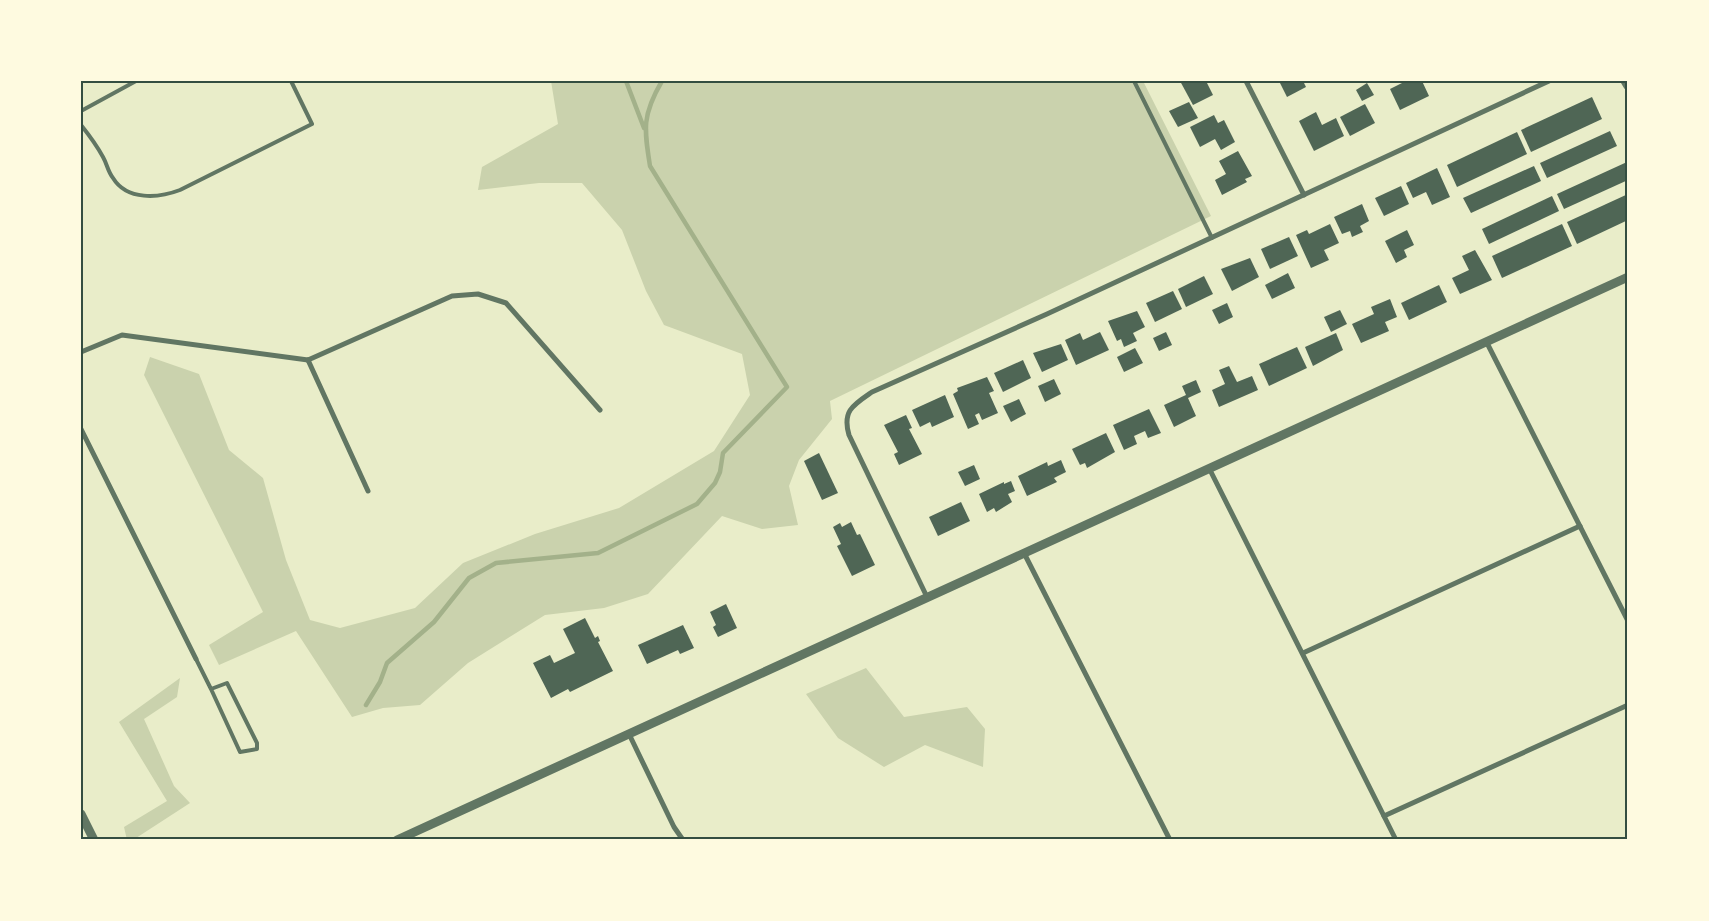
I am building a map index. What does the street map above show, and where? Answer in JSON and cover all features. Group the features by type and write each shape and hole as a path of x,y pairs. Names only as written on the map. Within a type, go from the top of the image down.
{"street":[{"path":"1246,81 1304,195"},
{"path":"927,597 848,436 845,423 847,414 872,392 1212,238 1549,81"},
{"path":"1625,81 1628,86"},
{"path":"397,840 1628,276"},
{"path":"81,352 122,335 308,360 452,296 478,294 506,303 600,410"},
{"path":"1486,341 1628,621"},
{"path":"308,360 368,491"},
{"path":"81,429 196,659"},
{"path":"1209,468 1396,840"},
{"path":"1303,653 1580,526"},
{"path":"1024,552 1170,840"},
{"path":"1384,816 1628,705"},
{"path":"629,734 674,827 683,840"},
{"path":"81,814 94,840"}],"lane":[{"path":"81,111 136,81"},
{"path":"81,125 99,150 113,180 117,184 132,192 151,197 159,196 180,190 312,124 291,81"},
{"path":"1134,81 1212,238"},
{"path":"196,659 240,752 257,749 257,743 227,683 211,689"}],"green space":[{"path":"551,81 1143,81 1211,216 830,401 832,419 799,460 789,486 798,525 762,529 722,516 648,594 604,608 545,615 468,663 420,705 383,708 352,717 296,631 219,665 209,645 263,612 144,375 150,357 199,374 229,450 263,478 286,560 310,620 340,628 415,608 463,563 535,534 619,508 714,451 750,395 742,354 664,325 646,291 622,230 582,183 539,183 478,190 482,167 558,124"},
{"path":"866,668 904,717 967,707 985,729 983,767 925,745 884,767 838,738 806,694"},
{"path":"180,678 177,697 144,719 174,786 190,803 133,840 127,840 124,827 167,801 119,722"}],"building":[{"path":"1180,81 1206,81 1213,95 1193,105"},
{"path":"1279,81 1303,81 1306,87 1287,97"},
{"path":"1406,81 1422,81 1429,96 1400,110 1390,89"},
{"path":"1367,83 1374,95 1362,101 1356,90"},
{"path":"1592,97 1602,119 1531,152 1521,130"},
{"path":"1189,102 1198,118 1178,127 1169,111"},
{"path":"1365,104 1375,123 1350,136 1340,117"},
{"path":"1316,112 1322,125 1336,118 1344,136 1314,151 1299,121"},
{"path":"1214,115 1218,123 1224,120 1235,142 1221,150 1215,139 1200,147 1190,127"},
{"path":"1610,131 1617,146 1547,178 1540,163"},
{"path":"1517,132 1527,154 1457,187 1447,165"},
{"path":"1238,151 1252,176 1245,179 1247,182 1222,195 1215,180 1226,174 1219,161"},
{"path":"1627,162 1628,180 1564,209 1557,194"},
{"path":"1534,166 1541,181 1471,213 1463,198"},
{"path":"1437,168 1450,197 1432,205 1426,192 1413,198 1406,183"},
{"path":"1401,186 1409,204 1384,216 1375,198"},
{"path":"1628,194 1628,220 1577,244 1567,222"},
{"path":"1552,196 1559,211 1489,244 1482,229"},
{"path":"1362,204 1369,221 1360,226 1363,232 1352,237 1350,231 1342,234 1334,217"},
{"path":"1330,224 1339,243 1324,250 1329,260 1311,268 1296,235 1307,230 1309,234"},
{"path":"1562,224 1572,246 1502,278 1492,256"},
{"path":"1407,230 1414,245 1404,250 1407,257 1396,263 1385,241"},
{"path":"1289,237 1298,256 1270,269 1261,249"},
{"path":"1475,250 1492,280 1460,294 1452,278 1469,270 1462,256"},
{"path":"1250,258 1259,277 1232,291 1221,269"},
{"path":"1288,273 1295,288 1272,299 1265,285"},
{"path":"1204,276 1213,294 1186,307 1178,289"},
{"path":"1439,285 1447,302 1409,320 1401,303"},
{"path":"1173,291 1182,309 1155,322 1146,303"},
{"path":"1390,299 1397,317 1385,322 1389,331 1361,343 1352,324 1374,314 1371,307"},
{"path":"1227,303 1233,317 1219,324 1212,310"},
{"path":"1340,310 1347,324 1331,332 1324,317"},
{"path":"1137,311 1145,327 1133,333 1137,341 1124,347 1121,339 1117,341 1108,321"},
{"path":"1100,332 1109,350 1076,365 1065,340 1080,333 1083,340"},
{"path":"1166,332 1172,345 1159,351 1153,338"},
{"path":"1336,333 1343,350 1313,366 1305,347"},
{"path":"1061,344 1068,360 1042,372 1033,353"},
{"path":"1297,347 1307,368 1269,386 1259,364"},
{"path":"1135,348 1143,363 1124,372 1117,357"},
{"path":"1023,360 1031,378 1003,392 994,373"},
{"path":"1229,366 1237,382 1252,376 1258,390 1219,407 1212,390 1225,384 1219,370"},
{"path":"987,377 994,391 989,393 998,413 982,420 979,413 975,415 979,424 968,429 953,394 958,391 957,388"},
{"path":"1054,379 1061,394 1045,402 1038,386"},
{"path":"1196,380 1201,392 1188,398 1196,416 1174,427 1164,405 1186,395 1182,386"},
{"path":"945,395 954,417 932,427 930,422 920,427 912,410"},
{"path":"1019,399 1026,414 1011,422 1003,406"},
{"path":"1149,409 1161,433 1148,438 1145,431 1134,436 1137,444 1124,450 1113,425"},
{"path":"906,415 912,428 909,429 922,454 899,465 894,454 898,452 884,425"},
{"path":"1106,433 1115,452 1087,468 1085,463 1080,465 1072,449"},
{"path":"819,453 838,493 822,500 804,461"},
{"path":"1061,460 1066,472 1054,478 1057,482 1027,496 1018,476 1047,462 1048,466"},
{"path":"974,465 980,479 965,486 958,472"},
{"path":"1011,481 1015,491 1008,494 1012,502 996,512 994,508 987,512 979,494 1004,482 1004,484"},
{"path":"961,502 970,521 938,536 929,517"},
{"path":"851,522 857,535 860,534 875,565 852,576 837,546 841,544 833,527 840,523 842,527"},
{"path":"726,604 737,628 718,637 713,627 716,625 710,612"},
{"path":"585,618 595,638 598,636 600,641 598,642 613,671 570,692 568,689 551,698 533,663 550,655 554,663 575,653 563,629"},
{"path":"683,625 694,648 680,654 678,650 647,664 638,645"}],"waterway":[{"path":"626,81 644,128"},
{"path":"366,705 380,682 387,663 434,622 469,578 496,563 598,553 697,504 715,483 720,472 723,453 787,387 650,166 646,122 651,103 662,81"}]}
